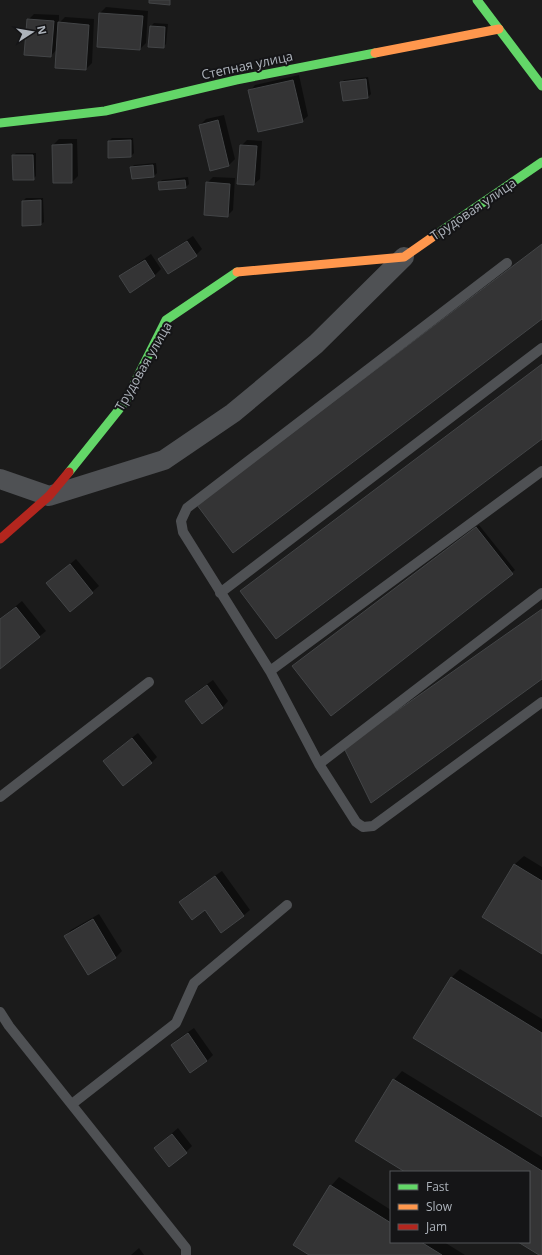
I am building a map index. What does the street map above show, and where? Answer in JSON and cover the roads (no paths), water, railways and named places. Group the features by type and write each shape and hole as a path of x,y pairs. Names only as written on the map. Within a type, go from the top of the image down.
{"street":[{"path":"477,0 498,30 542,86"},
{"name":"Степная улица","path":"0,123 105,111 236,80 498,30"},
{"name":"Трудовая улица","path":"49,496 164,460 233,413 316,344 404,256 542,162"},
{"name":"Трудовая улица","path":"0,539 49,496 125,402 166,320 238,271 404,256"},
{"path":"0,479 49,496"}],"lane":[{"path":"507,263 187,508 181,521 183,532 270,671 319,764 356,822 363,827 373,826 542,702"},
{"path":"220,593 542,348"},
{"path":"270,671 542,471"},
{"path":"319,764 542,593"},
{"path":"0,797 149,682"},
{"path":"72,1104 176,1023 194,983 287,905"},
{"path":"0,1012 9,1026 186,1248 186,1255"}]}
